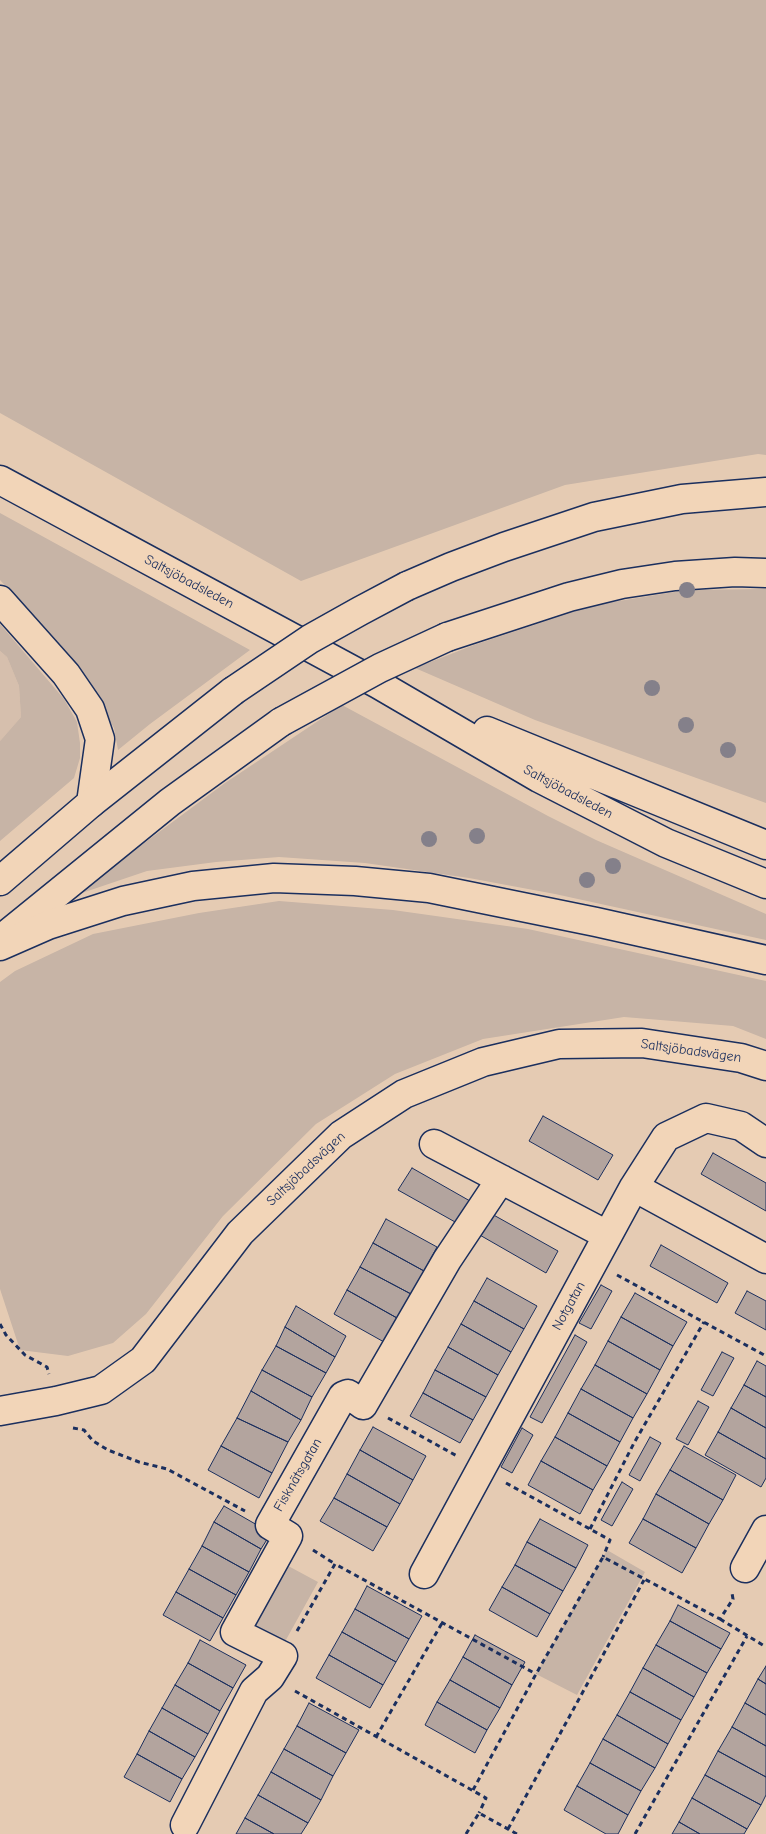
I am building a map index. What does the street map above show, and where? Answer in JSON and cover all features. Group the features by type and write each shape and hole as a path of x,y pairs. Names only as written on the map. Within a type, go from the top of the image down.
{"main road":[{"name":"Saltsjöbadsleden","path":"0,480 378,684 539,778 666,843 766,884"},
{"path":"0,881 91,803 233,690 310,639 407,586 495,550 594,517 682,498 766,492"},
{"path":"0,940 170,802 281,722 380,668 447,637 560,600 622,584 675,576 735,572 766,573"},
{"path":"0,600 66,674 90,709 100,739 91,803"},
{"name":"Saltsjöbadsleden","path":"378,684 540,754 766,845"},
{"path":"0,946 48,925 123,901 193,886 274,878 354,881 429,888 596,922 766,960"},
{"name":"Saltsjöbadsvägen","path":"0,1411 56,1401 101,1390 143,1360 240,1233 342,1134 404,1094 483,1062 559,1044 642,1043 742,1058 766,1066"},
{"name":"Notgatan","path":"424,1574 634,1187 666,1137 706,1118 741,1126 766,1143"},
{"path":"434,1144 608,1235"},
{"name":"Fisknätsgatan","path":"276,1666 235,1632 288,1536 270,1525 344,1396 348,1394 363,1405 447,1260 502,1179"},
{"path":"634,1187 766,1259"},
{"path":"745,1568 766,1530"},
{"path":"185,1825 254,1691 276,1666"}],"path":[{"path":"593,1262 766,1356"},
{"path":"590,1529 634,1443 704,1322"},
{"path":"0,1324 6,1335 25,1355 47,1367 63,1426 84,1430 93,1441 108,1450 139,1462 167,1469 270,1525"},
{"path":"473,1790 536,1674 603,1557 720,1619 766,1647"},
{"path":"466,1834 486,1798 376,1737 276,1666 335,1564 536,1674"},
{"path":"720,1619 733,1598 731,1594 745,1568"},
{"path":"508,1829 644,1580"},
{"path":"376,1737 442,1623"},
{"path":"635,1834 747,1636"},
{"path":"479,1813 517,1834"}],"shaded area":[{"path":"0,0 766,0 766,455 758,454 565,485 301,581 0,413"},
{"path":"0,513 250,650 118,750 114,728 89,686 34,617 0,580"},
{"path":"766,589 766,803 535,720 415,668 474,645 594,605 687,590"},
{"path":"0,624 64,699 77,722 80,758 74,778 0,841 0,741 21,717 19,686 7,657 0,651"},
{"path":"0,651 7,657 19,686 21,717 0,741"},
{"path":"342,705 596,840 766,914 766,940 555,894 469,878 365,863 279,857 216,862 147,871 73,896 225,783"},
{"path":"279,901 393,910 528,929 766,981 766,1039 733,1026 624,1017 483,1039 395,1074 316,1124 223,1216 146,1314 113,1343 68,1356 20,1350 0,1289 0,982 15,971 93,934 199,913"},
{"path":"607,1550 645,1572 577,1695 536,1674"},
{"path":"279,1561 318,1582 282,1647 243,1625"}],"building":[{"path":"543,1116 613,1155 598,1180 529,1141"},
{"path":"713,1153 766,1183 766,1211 701,1174"},
{"path":"412,1168 477,1205 464,1227 398,1190"},
{"path":"490,1213 558,1251 546,1273 478,1234"},
{"path":"386,1219 437,1247 424,1271 373,1243"},
{"path":"373,1243 424,1271 411,1294 360,1267"},
{"path":"661,1245 728,1283 717,1303 650,1266"},
{"path":"360,1267 411,1294 397,1318 347,1290"},
{"path":"487,1278 537,1306 524,1329 474,1301"},
{"path":"601,1285 612,1291 591,1329 579,1323"},
{"path":"347,1290 397,1318 384,1342 334,1314"},
{"path":"747,1291 766,1301 766,1330 735,1313"},
{"path":"635,1293 687,1322 673,1346 621,1317"},
{"path":"474,1301 524,1329 511,1352 461,1324"},
{"path":"296,1306 346,1336 335,1357 285,1327"},
{"path":"621,1317 673,1346 660,1370 608,1341"},
{"path":"461,1324 511,1352 498,1375 448,1347"},
{"path":"285,1327 335,1357 326,1373 276,1346"},
{"path":"575,1335 587,1342 542,1423 530,1417"},
{"path":"608,1341 660,1370 647,1394 595,1365"},
{"path":"276,1346 326,1373 312,1397 262,1370"},
{"path":"448,1347 498,1375 486,1397 435,1370"},
{"path":"722,1352 734,1358 713,1396 701,1390"},
{"path":"757,1361 766,1366 766,1397 744,1385"},
{"path":"595,1365 647,1394 633,1418 581,1389"},
{"path":"262,1370 312,1397 301,1420 251,1391"},
{"path":"435,1370 486,1397 473,1420 423,1393"},
{"path":"744,1385 766,1397 766,1428 731,1408"},
{"path":"581,1389 633,1418 620,1442 568,1413"},
{"path":"251,1391 301,1420 288,1442 237,1418"},
{"path":"423,1393 473,1420 460,1443 410,1416"},
{"path":"698,1401 709,1407 688,1445 676,1439"},
{"path":"731,1408 766,1428 766,1459 718,1432"},
{"path":"568,1413 620,1442 607,1466 555,1437"},
{"path":"237,1418 288,1442 272,1473 221,1446"},
{"path":"373,1427 426,1456 413,1480 360,1450"},
{"path":"522,1428 533,1435 512,1473 501,1467"},
{"path":"718,1432 766,1459 766,1478 761,1487 705,1455"},
{"path":"555,1437 607,1466 593,1490 541,1461"},
{"path":"650,1437 661,1443 640,1481 629,1475"},
{"path":"221,1446 272,1473 259,1498 208,1470"},
{"path":"684,1446 736,1475 723,1500 670,1470"},
{"path":"360,1450 413,1480 400,1504 347,1474"},
{"path":"541,1461 593,1490 580,1514 528,1485"},
{"path":"670,1470 723,1500 709,1524 656,1494"},
{"path":"347,1474 400,1504 387,1527 334,1498"},
{"path":"622,1482 633,1489 612,1526 601,1520"},
{"path":"656,1494 709,1524 696,1548 643,1519"},
{"path":"334,1498 387,1527 373,1551 320,1521"},
{"path":"224,1506 271,1533 261,1549 214,1522"},
{"path":"540,1519 588,1545 576,1568 527,1542"},
{"path":"643,1519 696,1548 682,1573 629,1543"},
{"path":"214,1522 261,1549 249,1572 202,1546"},
{"path":"527,1542 576,1568 563,1591 515,1565"},
{"path":"202,1546 249,1572 236,1595 189,1569"},
{"path":"515,1565 563,1591 550,1614 502,1587"},
{"path":"189,1569 236,1595 223,1618 176,1592"},
{"path":"367,1586 422,1616 409,1639 355,1609"},
{"path":"502,1587 550,1614 537,1637 489,1610"},
{"path":"176,1592 223,1618 210,1641 163,1615"},
{"path":"678,1605 730,1633 721,1649 670,1621"},
{"path":"355,1609 409,1639 396,1662 342,1632"},
{"path":"670,1621 721,1649 707,1673 656,1645"},
{"path":"342,1632 396,1662 383,1685 329,1655"},
{"path":"475,1635 525,1662 512,1685 463,1657"},
{"path":"200,1640 246,1665 233,1688 188,1663"},
{"path":"656,1645 707,1673 694,1697 643,1668"},
{"path":"329,1655 383,1685 370,1708 316,1678"},
{"path":"463,1657 512,1685 500,1708 450,1680"},
{"path":"188,1663 233,1688 220,1711 175,1685"},
{"path":"766,1666 766,1684 758,1679"},
{"path":"643,1668 694,1697 681,1720 630,1692"},
{"path":"758,1679 766,1684 766,1715 745,1703"},
{"path":"450,1680 500,1708 487,1730 437,1702"},
{"path":"175,1685 220,1711 208,1734 162,1708"},
{"path":"630,1692 681,1720 668,1744 617,1715"},
{"path":"437,1702 487,1730 475,1753 425,1725"},
{"path":"309,1703 359,1730 346,1753 297,1726"},
{"path":"745,1703 766,1715 766,1746 732,1727"},
{"path":"162,1708 208,1734 195,1757 149,1731"},
{"path":"617,1715 668,1744 655,1768 603,1739"},
{"path":"297,1726 346,1753 333,1776 284,1749"},
{"path":"732,1727 766,1746 766,1777 718,1751"},
{"path":"149,1731 195,1757 182,1779 137,1754"},
{"path":"603,1739 655,1768 641,1791 590,1763"},
{"path":"284,1749 333,1776 321,1800 271,1772"},
{"path":"718,1751 766,1777 766,1795 761,1805 705,1775"},
{"path":"137,1754 182,1779 170,1802 124,1777"},
{"path":"590,1763 641,1791 628,1815 577,1786"},
{"path":"271,1772 321,1800 308,1823 258,1795"},
{"path":"705,1775 761,1805 747,1829 692,1798"},
{"path":"577,1786 628,1815 618,1834 606,1834 564,1810"},
{"path":"258,1795 308,1823 301,1834 274,1834 245,1818"},
{"path":"692,1798 747,1829 744,1834 700,1834 679,1822"},
{"path":"245,1818 274,1834 236,1834"},
{"path":"679,1822 700,1834 672,1834"}]}
